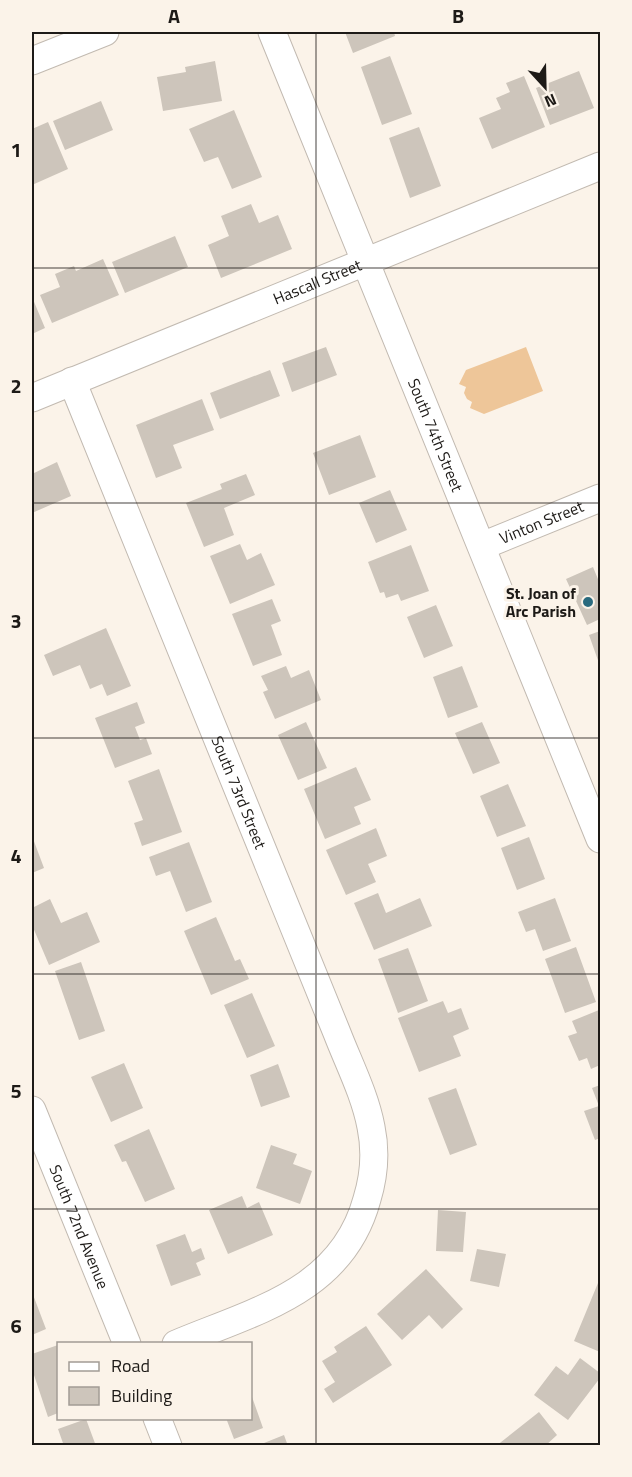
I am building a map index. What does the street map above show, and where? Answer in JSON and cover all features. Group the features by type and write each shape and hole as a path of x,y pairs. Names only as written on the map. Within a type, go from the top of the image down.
{"street":[{"path":"32,61 105,32"},
{"name":"South 74th Street","path":"272,32 599,833"},
{"name":"Hascall Street","path":"32,398 600,166"},
{"name":"South 73rd Street","path":"72,381 337,1033 371,1128 374,1165 372,1185 365,1209 344,1250 314,1281 287,1297 181,1342"},
{"name":"Vinton Street","path":"482,546 600,498"},
{"name":"South 72nd Avenue","path":"32,1110 126,1342"},
{"path":"157,1420 168,1446"}],"shaded area":[{"path":"526,347 543,391 484,414 470,408 472,402 464,393 466,387 459,384 466,370"}],"building":[{"path":"345,32 394,32 395,36 353,53"},
{"path":"390,56 412,114 382,125 361,67"},
{"path":"215,61 222,101 163,111 157,77 186,72 185,67"},
{"path":"579,71 594,108 550,125 536,88"},
{"path":"524,76 545,127 492,149 479,118 501,109 496,98 510,92 506,83"},
{"path":"101,101 113,130 65,150 53,121"},
{"path":"234,110 262,177 232,189 218,157 204,162 189,129"},
{"path":"48,122 68,169 32,185 32,129"},
{"path":"419,127 441,186 410,198 389,138"},
{"path":"251,204 259,223 278,215 292,249 221,278 208,245 229,236 221,216"},
{"path":"175,236 188,267 125,293 112,262"},
{"path":"103,259 119,295 52,323 40,295 60,287 55,274 74,266 76,271"},
{"path":"32,297 45,328 32,334"},
{"path":"326,347 337,375 292,392 282,363"},
{"path":"270,370 280,396 220,419 210,393"},
{"path":"202,399 214,430 173,445 182,468 156,478 136,425"},
{"path":"360,435 376,477 329,495 313,453"},
{"path":"57,462 71,496 32,513 32,474"},
{"path":"246,474 255,495 224,508 234,535 204,547 186,503 222,489 220,484"},
{"path":"390,490 407,530 376,543 359,503"},
{"path":"240,544 247,560 261,553 275,585 230,604 210,556"},
{"path":"411,545 429,591 401,601 398,594 386,598 384,592 380,593 368,562"},
{"name":"St. Joan of Arc Parish","path":"593,567 600,584 600,619 587,625 566,579"},
{"path":"272,599 281,621 271,625 282,655 253,666 232,614"},
{"path":"436,605 453,646 424,658 407,617"},
{"path":"106,628 131,686 107,696 102,684 90,689 80,665 53,676 44,655"},
{"path":"600,631 600,666 589,635"},
{"path":"286,666 291,678 309,670 321,700 275,719 263,692 268,690 261,676"},
{"path":"462,666 478,707 448,718 433,677"},
{"path":"137,702 145,723 135,727 140,740 146,738 152,754 115,768 95,718"},
{"path":"306,722 327,768 298,780 278,735"},
{"path":"482,722 500,763 473,774 455,733"},
{"path":"356,767 371,800 354,807 361,824 325,839 304,789"},
{"path":"159,769 182,832 142,846 134,823 143,820 128,781"},
{"path":"508,784 526,826 497,837 480,796"},
{"path":"376,828 387,856 368,864 376,882 346,895 326,850"},
{"path":"32,836 44,868 32,873"},
{"path":"529,837 545,879 517,890 501,848"},
{"path":"189,842 212,902 186,912 170,871 156,876 149,857"},
{"path":"378,893 386,913 420,898 432,926 374,950 354,903"},
{"path":"555,898 571,941 543,951 535,929 526,932 518,912"},
{"path":"50,899 61,923 87,912 100,942 49,965 32,925 32,908"},
{"path":"216,917 235,961 240,959 249,979 211,995 184,931"},
{"path":"576,947 596,1002 565,1013 545,959"},
{"path":"408,948 428,1001 398,1013 378,959"},
{"path":"81,962 105,1031 79,1040 55,971"},
{"path":"252,993 275,1046 247,1058 224,1005"},
{"path":"443,1001 448,1013 461,1008 469,1029 453,1036 461,1056 419,1072 398,1018"},
{"path":"599,1010 600,1065 591,1069 587,1058 579,1061 568,1036 577,1033 572,1021"},
{"path":"124,1063 143,1108 111,1122 91,1077"},
{"path":"278,1064 290,1097 261,1107 250,1075"},
{"path":"600,1085 600,1138 595,1140 584,1111 599,1106 592,1088"},
{"path":"456,1088 477,1145 450,1155 428,1098"},
{"path":"149,1129 175,1189 145,1202 126,1161 122,1162 114,1145"},
{"path":"271,1145 297,1154 293,1164 312,1171 300,1204 256,1188"},
{"path":"242,1196 247,1208 259,1202 273,1235 228,1254 209,1210"},
{"path":"438,1210 466,1212 463,1252 436,1251"},
{"path":"185,1234 192,1252 201,1248 205,1259 196,1263 201,1275 171,1286 156,1245"},
{"path":"477,1249 506,1254 499,1287 470,1281"},
{"path":"426,1269 463,1309 442,1329 429,1315 402,1340 377,1314"},
{"path":"598,1283 600,1284 600,1352 574,1341"},
{"path":"32,1292 46,1329 32,1335"},
{"path":"366,1326 392,1365 333,1403 324,1389 335,1382 322,1361 337,1352 334,1347"},
{"path":"57,1345 57,1413 48,1417 32,1369 32,1354"},
{"path":"580,1358 600,1373 600,1378 568,1420 534,1395 556,1366 568,1375"},
{"path":"252,1397 263,1428 234,1439 227,1420 252,1420"},
{"path":"539,1412 557,1435 545,1446 496,1446"},
{"path":"86,1420 96,1446 64,1446 58,1429"},
{"path":"284,1435 288,1446 259,1446 259,1445"}],"place":[{"name":"St. Joan of Arc Parish","path":"588,602"}]}
